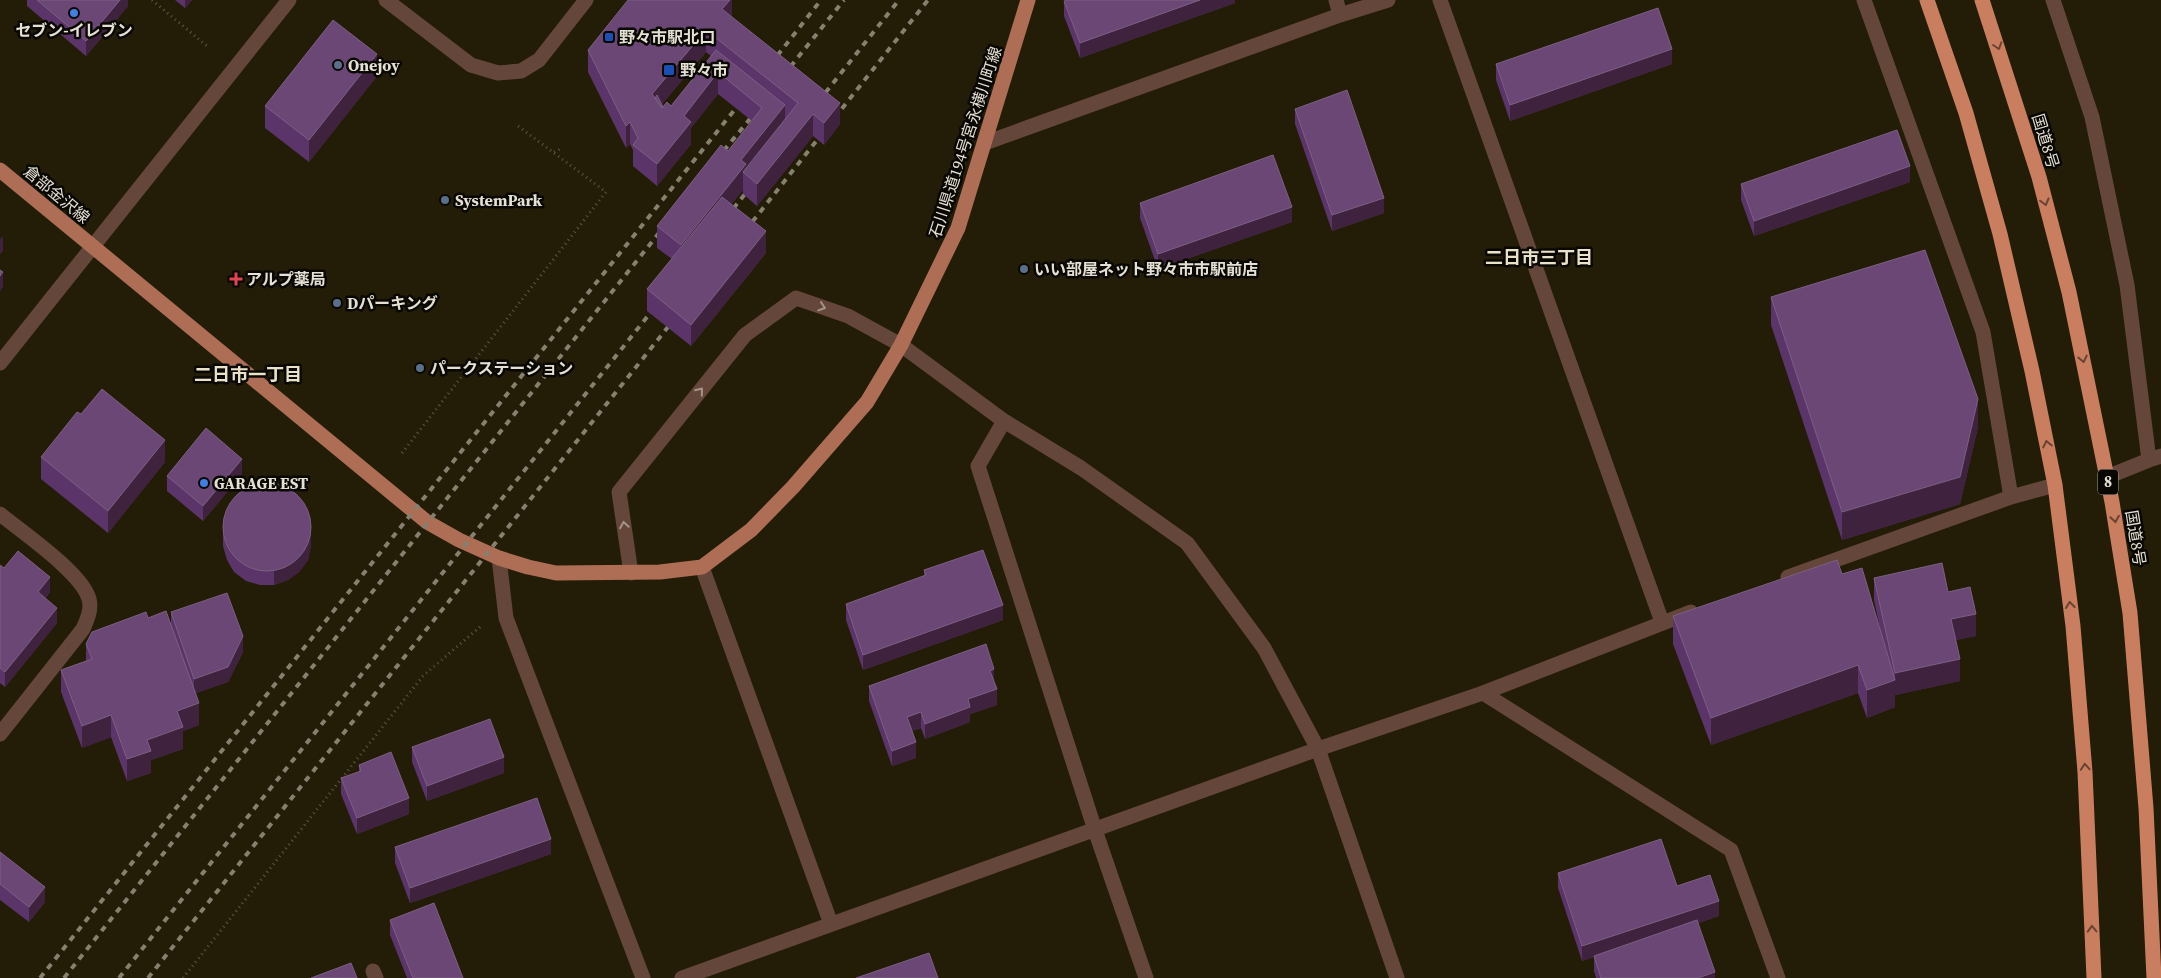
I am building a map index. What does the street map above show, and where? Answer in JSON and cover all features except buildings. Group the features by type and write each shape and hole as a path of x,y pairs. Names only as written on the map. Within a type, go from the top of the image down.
{"highway":[{"path":"1926,0 1966,113 2000,234 2032,371 2055,485 2072,626 2086,772 2094,978"},
{"name":"国道8号","path":"1982,0 2039,177 2069,292 2107,477 2130,613 2146,808 2154,978"}],"main road":[{"name":"石川県道194号宮永横川町線","path":"702,567 751,530 793,487 867,402 901,345 958,228 1028,0"},
{"name":"倉部金沢線","path":"0,170 92,246"},
{"path":"92,246 427,522 458,540 499,558 556,573 631,573 702,567"}],"street":[{"path":"0,363 289,0"},
{"path":"386,0 471,65 498,73 521,71 539,60 586,0"},
{"path":"1336,0 1340,15"},
{"path":"985,143 1340,15 1388,0"},
{"path":"1440,0 1662,622"},
{"path":"1864,0 1983,332 2010,497"},
{"path":"2053,0 2092,117 2127,285 2155,458 2107,477"},
{"path":"631,573 619,492 745,335 796,298 848,316 901,345 1004,421 1082,468 1187,543 1264,648 1318,749 1397,978"},
{"path":"1004,421 978,466 1095,830 1146,978"},
{"path":"1772,583 2010,497 2055,485"},
{"path":"0,514 76,576 86,589 90,601 89,613 83,629 0,734"},
{"path":"499,558 506,618 644,978"},
{"path":"702,567 831,924"},
{"path":"682,978 1318,749 1483,693 1662,622 1708,606"},
{"path":"1483,693 1731,850 1778,978"}],"path":[{"path":"152,0 208,47"},
{"path":"402,453 606,192 518,126"},
{"path":"553,152 562,148"},
{"path":"183,978 423,676 504,606"}],"railway":[{"path":"770,65 821,0"},
{"path":"783,76 844,0"},
{"path":"818,102 899,0"},
{"path":"745,231 928,0"},
{"path":"40,978 744,98"},
{"path":"716,160 759,108"},
{"path":"726,218 752,185"},
{"path":"64,978 667,223"},
{"path":"119,978 659,302"},
{"path":"148,978 676,317"}],"place":[{"name":"セブン-イレブン","path":"74,13"},
{"name":"野々市駅北口","path":"609,37"},
{"name":"Onejoy","path":"338,65"},
{"name":"野々市","path":"669,70"},
{"name":"SystemPark","path":"445,200"},
{"name":"いい部屋ネット野々市市駅前店","path":"1024,269"},
{"name":"アルプ薬局","path":"236,279"},
{"name":"Dパーキング","path":"337,303"},
{"name":"パークステーション","path":"420,368"},
{"name":"GARAGE EST","path":"204,483"}],"district":[{"name":"二日市三丁目","path":"1539,258"},
{"name":"二日市一丁目","path":"248,375"}]}
